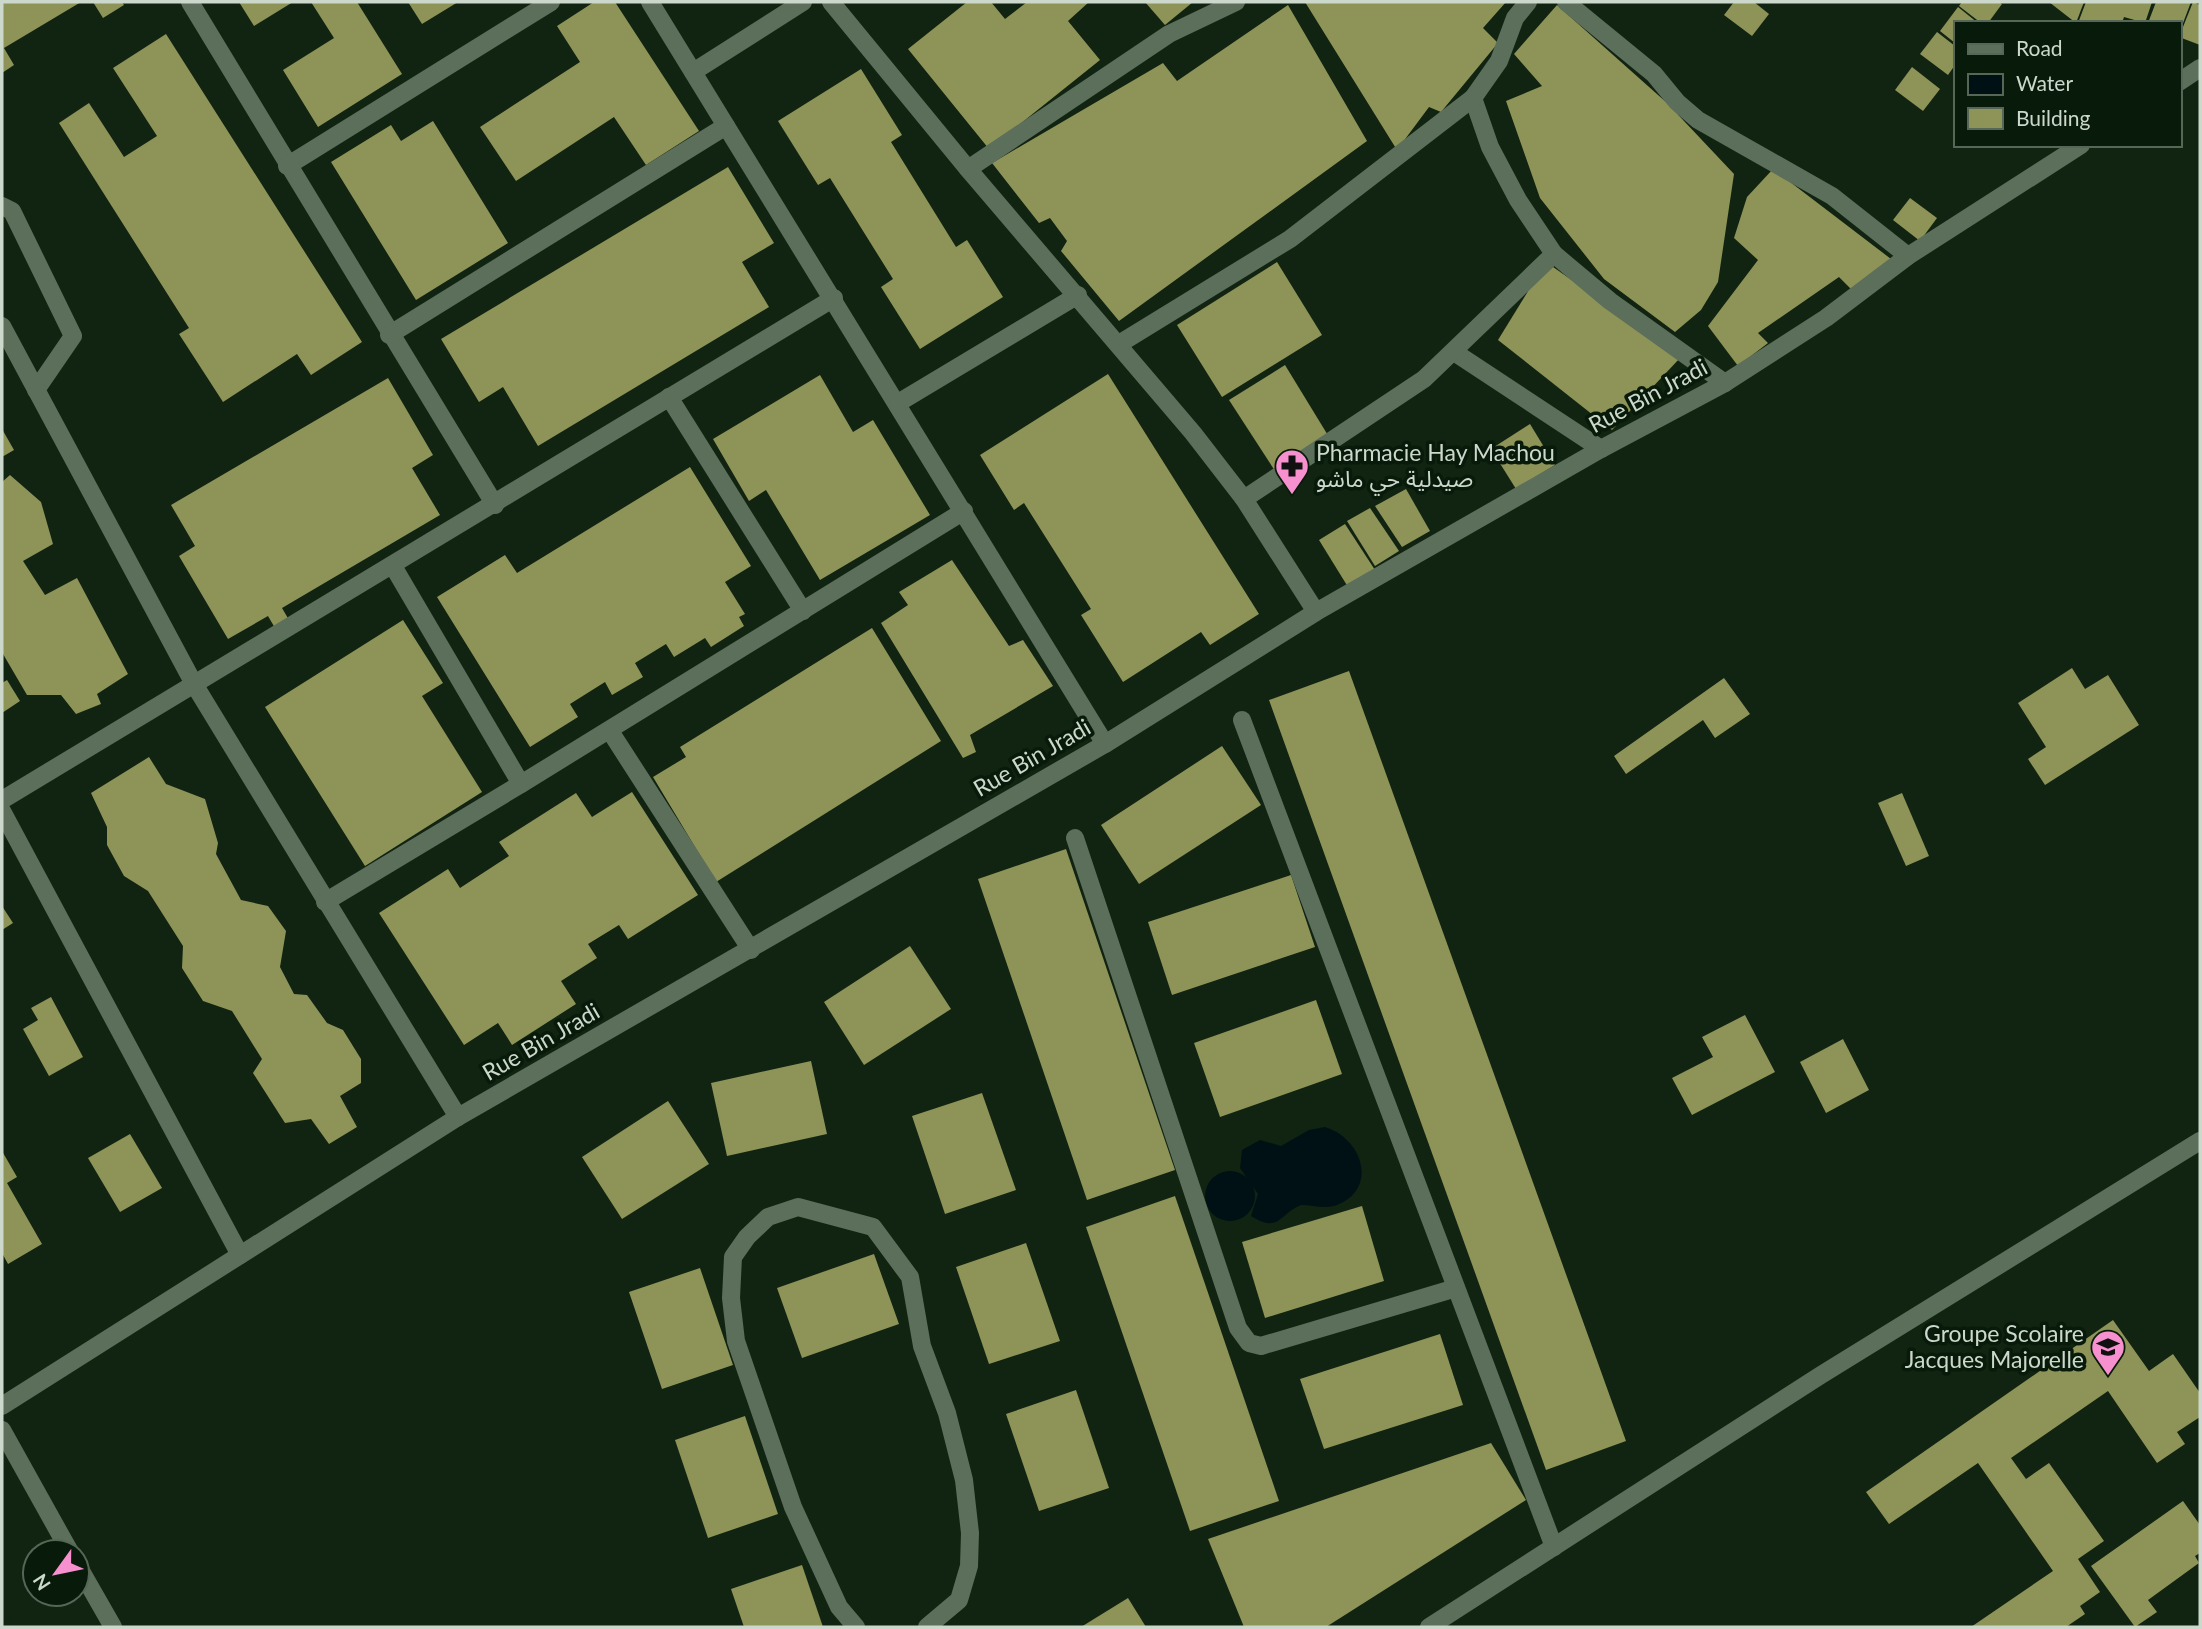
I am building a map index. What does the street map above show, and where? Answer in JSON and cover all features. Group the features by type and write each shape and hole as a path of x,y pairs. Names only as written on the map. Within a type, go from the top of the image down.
{"street":[{"path":"190,2 389,335 495,505"},
{"path":"287,166 551,2"},
{"path":"650,2 834,298 1105,744"},
{"path":"692,72 803,2"},
{"path":"831,2 968,169 1119,344 1244,499 1316,612"},
{"path":"968,169 1169,34 1236,2"},
{"path":"1119,344 1290,239 1473,98 1499,61 1515,19 1528,2"},
{"path":"1566,2 1654,74 1677,102 1698,121 1832,196 1909,256"},
{"path":"2181,81 2200,68"},
{"path":"1473,98 1490,147 1518,200 1554,254 1610,302 1725,383"},
{"path":"389,335 726,125"},
{"name":"Rue Bin Jradi","path":"2,1406 458,1117 1105,744 1316,612 1601,449 1725,383 1826,317 1909,256 2078,147"},
{"path":"2,206 12,211 73,336 36,390"},
{"path":"1244,499 1424,379 1554,254"},
{"path":"898,403 1077,295"},
{"path":"2,800 495,505 834,298"},
{"path":"2,326 194,684 458,1117"},
{"path":"1454,352 1601,449"},
{"path":"668,397 803,611"},
{"path":"325,902 610,731 964,511"},
{"path":"393,566 521,784"},
{"path":"1242,720 1554,1547"},
{"path":"610,731 751,950"},
{"path":"2,811 240,1255"},
{"path":"1075,838 1238,1328 1249,1343 1261,1346 1456,1288"},
{"path":"1429,1627 1821,1375 2200,1142"},
{"path":"856,1627 839,1607 793,1507 737,1341 730,1298 733,1257 747,1237 768,1217 798,1207 873,1227 909,1277 922,1346 947,1413 964,1480 970,1533 969,1566 959,1600 927,1627"},
{"path":"2,1430 63,1538"},
{"path":"91,1588 113,1627"}],"water":[{"path":"1325,1127 1338,1133 1357,1153 1361,1178 1357,1189 1348,1199 1334,1206 1301,1205 1273,1223 1251,1216 1258,1194 1240,1168 1242,1150 1260,1140 1281,1146 1309,1130"},
{"path":"1230,1171 1248,1178 1255,1196 1248,1214 1230,1221 1212,1214 1205,1196 1212,1178"}],"building":[{"path":"2,2 81,2 4,48 14,65 2,73"},
{"path":"93,2 122,2 124,5 103,18"},
{"path":"239,2 293,2 254,26"},
{"path":"311,2 357,2 402,74 318,127 283,70 334,38"},
{"path":"408,2 458,2 422,24"},
{"path":"594,2 615,2 699,131 646,165 614,117 516,181 480,127 580,62 557,26"},
{"path":"967,2 991,2 1005,19 1027,2 1089,2 1068,21 1100,60 989,149 908,49"},
{"path":"1145,2 1193,2 1165,25"},
{"path":"1305,2 1506,2 1483,28 1498,43 1441,112 1429,107 1397,150"},
{"path":"1734,2 1754,2 1769,14 1752,36 1724,15"},
{"path":"1962,2 2002,4 1989,21 1978,21 1959,6"},
{"path":"2049,2 2084,2 2077,21"},
{"path":"2086,2 2152,2 2146,21 2124,17 2123,21 2079,21"},
{"path":"2156,2 2191,2 2181,28 2181,21 2149,21"},
{"path":"2193,2 2200,5 2200,45 2181,38"},
{"path":"1288,5 1367,141 1119,321 1061,251 1067,241 1050,218 1039,223 992,163 1163,63 1177,81"},
{"path":"1557,5 1667,103 1734,174 1718,282 1701,310 1675,332 1604,279 1540,198 1506,101 1542,86 1514,54"},
{"path":"1958,7 1976,21 1954,21 1954,42 1940,31"},
{"path":"1937,32 1954,45 1954,66 1948,75 1920,54"},
{"path":"166,34 362,342 311,375 297,354 223,402 179,334 189,328 59,123 89,103 124,157 157,136 113,68"},
{"path":"1912,67 1940,89 1923,111 1895,90"},
{"path":"861,69 902,135 891,142 956,247 967,240 1003,297 920,349 881,287 893,279 830,178 818,185 778,121"},
{"path":"433,121 508,243 416,300 331,162 391,125 401,141"},
{"path":"728,167 774,243 742,262 769,307 538,446 503,387 479,402 441,339"},
{"path":"1773,169 1891,259 1851,289 1839,277 1758,333 1768,343 1738,366 1708,326 1758,260 1734,238 1747,197"},
{"path":"1910,198 1937,218 1920,241 1893,220"},
{"path":"1277,262 1322,335 1222,397 1177,325"},
{"path":"1546,262 1681,357 1612,430 1498,340"},
{"path":"1285,365 1329,437 1275,471 1229,400"},
{"path":"1108,374 1259,614 1210,645 1201,632 1123,682 1081,615 1091,609 1024,503 1014,510 980,455"},
{"path":"820,375 853,432 873,420 930,515 820,580 766,490 749,501 713,439"},
{"path":"388,378 433,455 412,468 440,515 282,608 289,620 275,628 268,616 228,639 179,556 195,546 171,505"},
{"path":"1530,424 1555,465 1516,489 1491,449"},
{"path":"2,429 14,450 2,457"},
{"path":"690,467 751,566 725,582 745,614 739,617 744,626 711,647 705,638 674,657 666,644 635,663 643,677 612,695 605,682 570,704 578,717 530,747 437,597 505,555 517,573"},
{"path":"10,475 41,502 53,544 23,561 45,595 77,578 128,674 97,694 101,704 76,714 61,695 27,695 3,654 2,482"},
{"path":"1406,489 1430,531 1402,547 1375,506"},
{"path":"1370,508 1399,551 1375,566 1347,521"},
{"path":"1345,524 1375,570 1348,587 1319,540"},
{"path":"952,560 1009,646 1023,640 1053,686 970,735 976,752 963,758 881,623 908,605 899,592"},
{"path":"403,620 443,683 422,696 482,792 365,866 265,707"},
{"path":"872,628 941,741 716,882 653,777 686,757 680,747"},
{"path":"2072,668 2085,689 2108,675 2139,725 2045,785 2028,759 2046,747 2018,703"},
{"path":"1349,671 1626,1441 1546,1470 1269,700"},
{"path":"1724,678 1750,714 1715,738 1703,720 1626,774 1614,756"},
{"path":"7,680 20,701 2,713 2,683"},
{"path":"1222,746 1261,805 1139,884 1101,825"},
{"path":"149,757 166,784 205,799 218,843 216,854 241,900 268,906 286,931 280,967 294,994 307,995 327,1023 343,1030 361,1059 361,1083 340,1096 357,1127 329,1144 311,1119 285,1123 253,1073 262,1059 232,1011 203,1001 182,968 183,946 148,891 124,876 107,845 107,827 91,793"},
{"path":"632,792 698,895 628,939 619,925 588,944 597,958 561,981 576,1004 512,1045 498,1023 464,1045 379,913 448,869 460,888 509,856 499,842 576,793 592,817"},
{"path":"1902,793 1929,856 1906,866 1878,803"},
{"path":"1066,849 1175,1170 1087,1200 978,879"},
{"path":"1291,875 1315,947 1172,995 1148,922"},
{"path":"2,906 13,923 2,930"},
{"path":"910,946 951,1009 864,1065 824,1002"},
{"path":"51,997 83,1057 49,1076 23,1029 38,1020 31,1008"},
{"path":"1316,1000 1342,1074 1220,1117 1194,1043"},
{"path":"1745,1015 1775,1072 1692,1115 1672,1078 1713,1057 1702,1037"},
{"path":"1843,1039 1869,1090 1826,1113 1800,1062"},
{"path":"811,1061 827,1134 727,1156 711,1083"},
{"path":"982,1093 1016,1190 945,1214 912,1116"},
{"path":"668,1101 709,1164 622,1219 582,1157"},
{"path":"130,1134 162,1188 120,1212 88,1158"},
{"path":"2,1151 17,1177 7,1183 42,1244 8,1264 2,1253"},
{"path":"1175,1196 1279,1501 1190,1531 1086,1227"},
{"path":"1362,1206 1384,1281 1265,1318 1242,1242"},
{"path":"1026,1243 1060,1341 989,1364 956,1267"},
{"path":"874,1254 899,1324 802,1358 777,1288"},
{"path":"700,1268 733,1365 662,1389 629,1292"},
{"path":"2113,1320 2149,1371 2173,1354 2200,1393 2200,1417 2177,1432 2185,1444 2157,1463 2108,1391 2011,1458 2026,1479 2049,1463 2104,1541 2078,1559 2100,1592 2080,1606 2085,1614 2066,1627 1971,1627 2053,1571 1978,1463 1889,1524 1866,1492"},
{"path":"1440,1334 1463,1405 1324,1449 1300,1379"},
{"path":"1076,1390 1109,1488 1039,1511 1006,1414"},
{"path":"745,1416 778,1514 708,1538 675,1440"},
{"path":"1491,1443 1526,1500 1326,1627 1244,1627 1208,1539"},
{"path":"2183,1501 2200,1525 2200,1553 2195,1556 2199,1563 2148,1600 2157,1612 2135,1627 2091,1566"},
{"path":"802,1565 823,1627 744,1627 731,1589"},
{"path":"1128,1598 1146,1627 1081,1627"}],"place":[{"name":"Pharmacie Hay Machou صيدلية حي ماشو","path":"1292,496"},
{"name":"Groupe Scolaire Jacques Majorelle","path":"2108,1377"}]}
